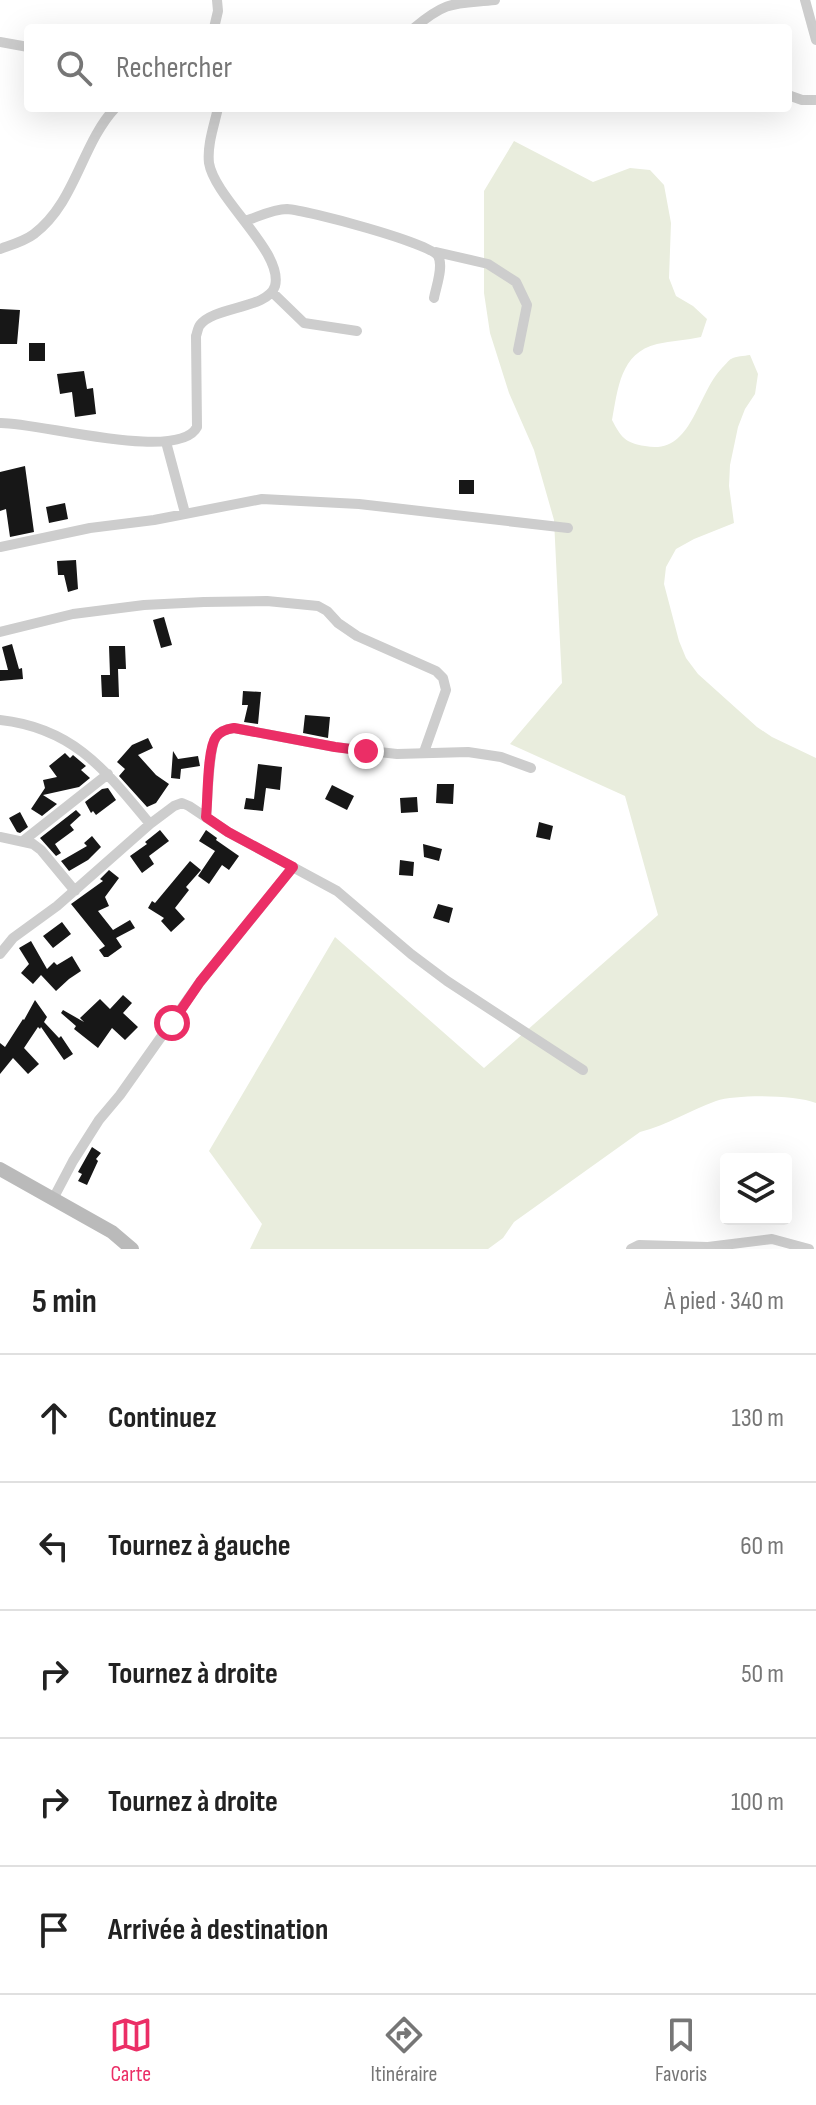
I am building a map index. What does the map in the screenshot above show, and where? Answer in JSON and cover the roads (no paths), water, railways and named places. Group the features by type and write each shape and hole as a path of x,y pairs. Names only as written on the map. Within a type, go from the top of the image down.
{"street":[{"path":"215,24 217,0"},
{"path":"418,24 433,11 452,3 495,0"},
{"path":"805,0 816,40"},
{"path":"0,42 24,46"},
{"path":"792,96 816,100"},
{"path":"0,249 31,236 45,224 72,187 103,120 111,112"},
{"path":"0,423 106,438 166,442 193,434 197,427 196,336 199,325 210,317 261,299 272,292 276,283 272,266 255,232 226,199 209,164 209,146 217,112"},
{"path":"245,221 279,209 292,209 359,226 436,252 488,264 516,282 527,305 518,350"},
{"path":"434,298 440,261 436,252"},
{"path":"272,292 304,323 357,331"},
{"path":"166,442 185,513"},
{"path":"0,547 90,528 154,520 262,499 318,501 568,528"},
{"path":"0,632 73,614 144,605 267,601 318,606 357,636 436,671 443,678 446,690 424,752"},
{"path":"0,720 46,731 73,744 108,774 150,824"},
{"path":"206,817 212,749 216,737 224,730 234,728 335,747 397,754 468,752 501,757 531,768"},
{"path":"23,841 108,774"},
{"path":"0,954 13,938 75,891 150,824 182,803 228,832 337,891 435,972 583,1070"},
{"path":"0,837 33,844 75,891"},
{"path":"53,1199 99,1120 128,1085 200,982 293,867"},
{"path":"0,1169 112,1232 132,1249"},
{"path":"631,1249 639,1245 708,1247 774,1244 809,1249"}]}
